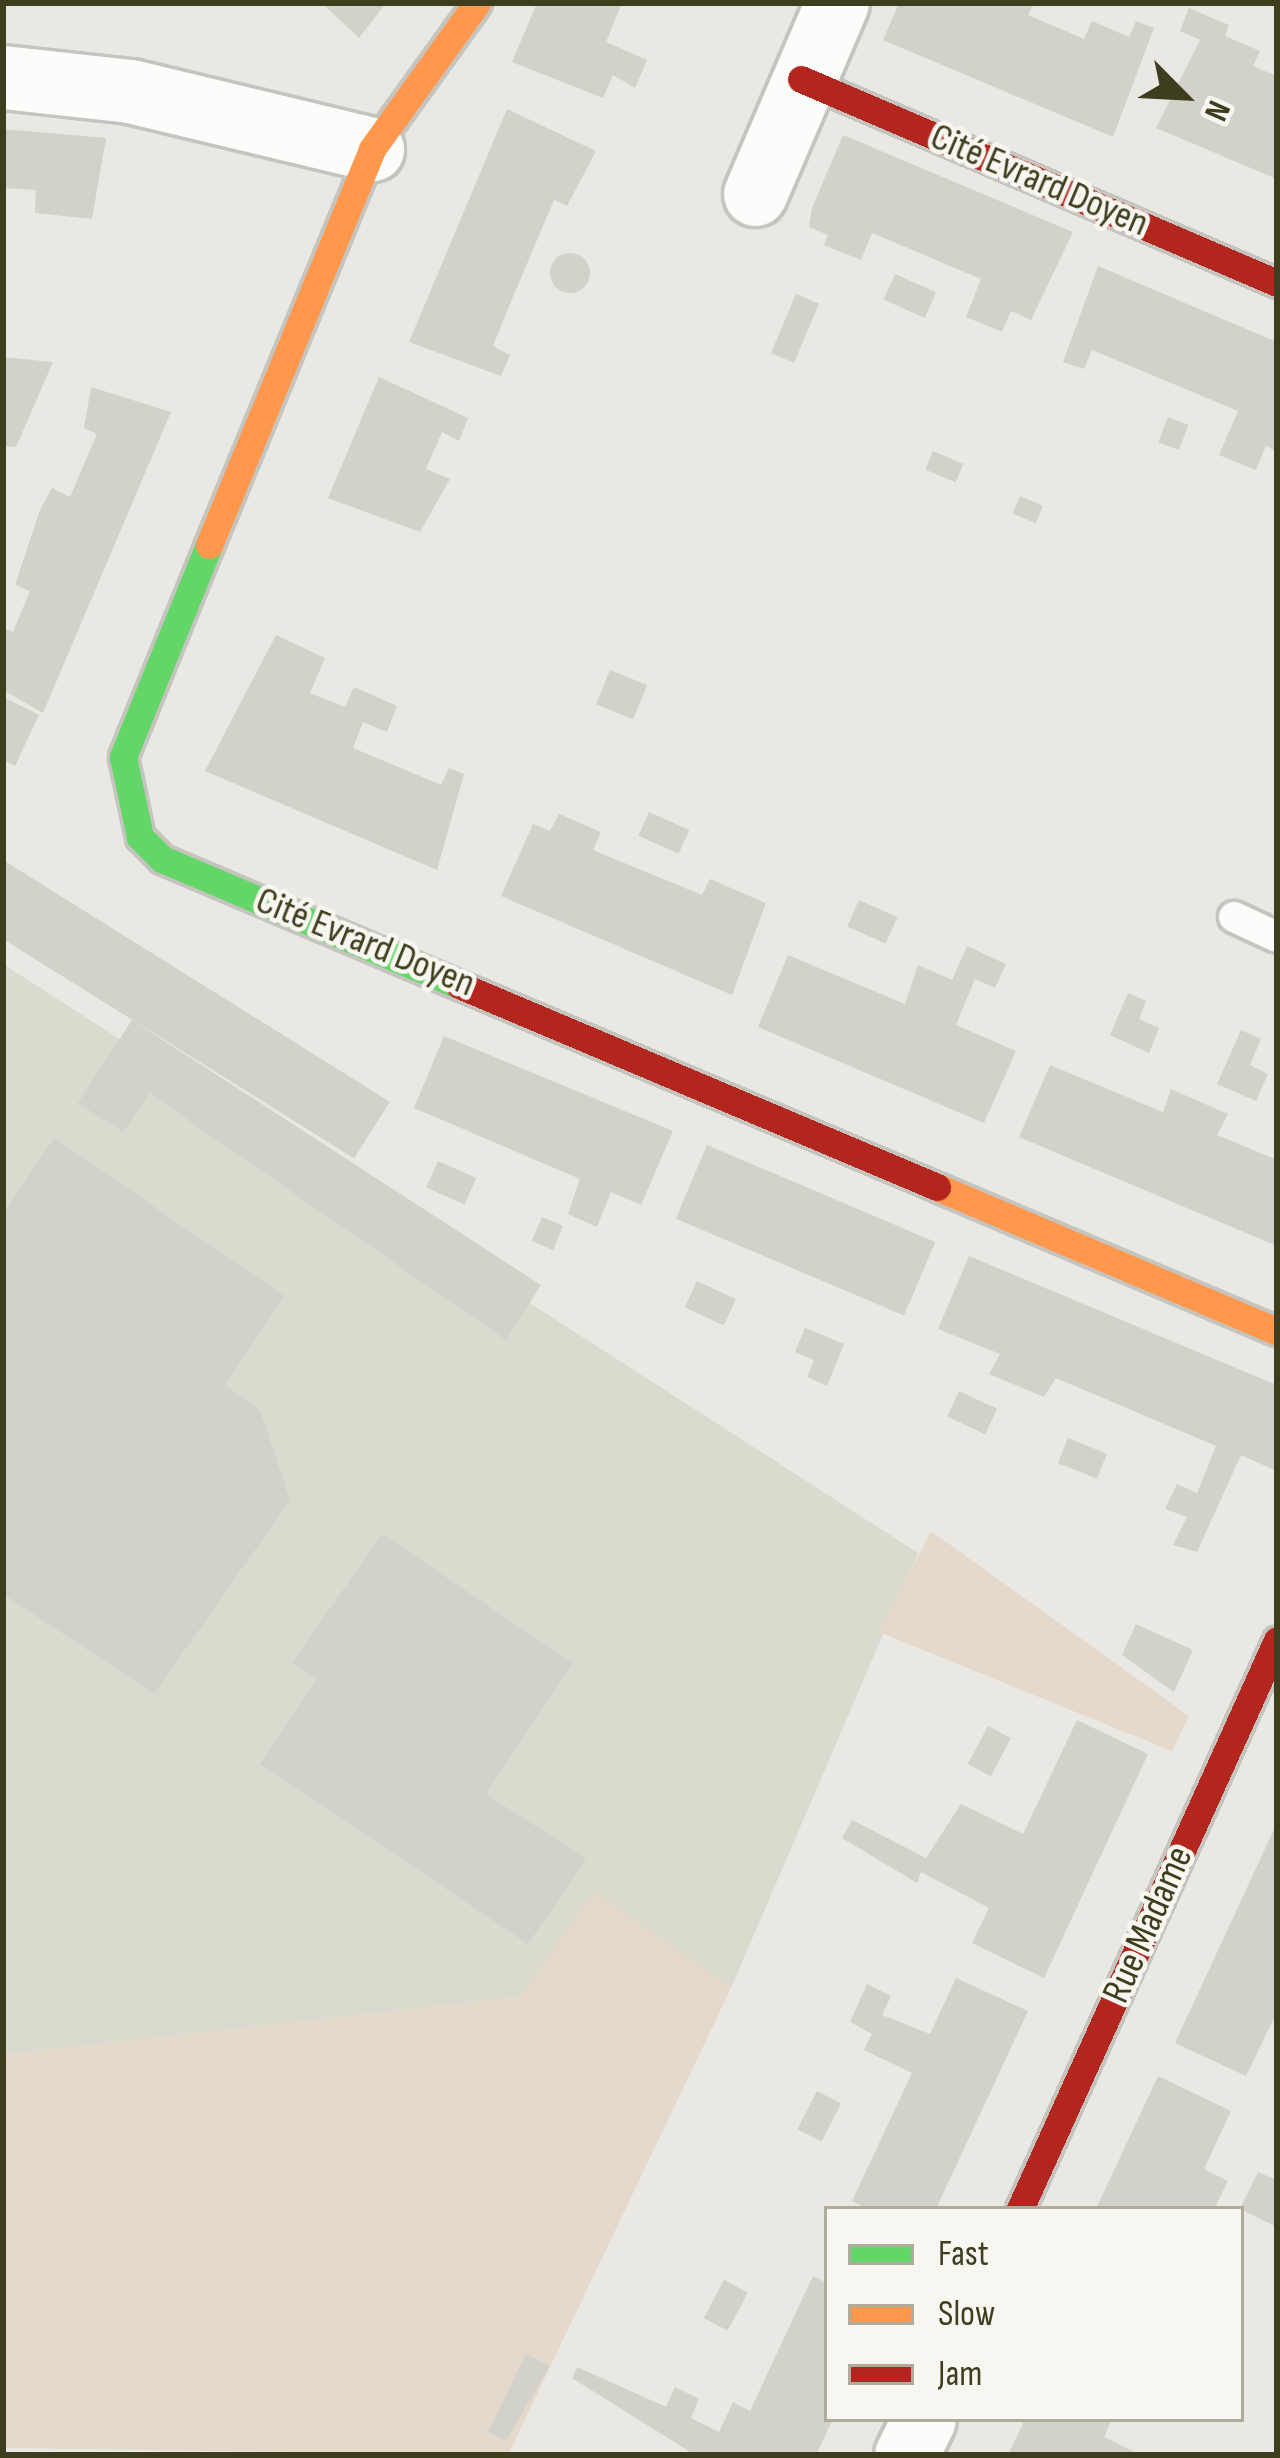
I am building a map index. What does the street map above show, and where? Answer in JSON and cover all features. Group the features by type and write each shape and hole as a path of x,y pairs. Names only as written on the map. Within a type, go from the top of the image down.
{"street":[{"name":"Cité Evrard Doyen","path":"477,3 372,149 123,757 140,837 162,859 1277,1331"},
{"path":"754,194 837,3"},
{"path":"3,76 130,91 372,149"},
{"name":"Cité Evrard Doyen","path":"801,79 1277,283"},
{"name":"Rue Madame","path":"1021,2206 1277,1640"},
{"path":"906,2455 922,2422"}],"lane":[{"path":"1234,917 1277,937"}],"shaded area":[{"path":"3,964 918,1553 731,1988 594,1893 522,1997 3,2055"},
{"path":"931,1531 1189,1716 1172,1751 879,1632"},
{"path":"594,1892 731,1988 508,2455 3,2448 3,2055 521,1997"}],"building":[{"path":"322,3 386,3 359,38"},
{"path":"537,3 622,3 606,42 647,60 635,88 613,75 603,98 512,62"},
{"path":"899,3 1034,3 1028,15 1084,39 1092,21 1129,37 1136,21 1154,28 1113,137 883,40"},
{"path":"1189,8 1229,25 1225,36 1260,51 1253,66 1277,76 1277,179 1156,128 1200,40 1180,31"},
{"path":"507,109 596,151 567,206 554,200 507,311 493,346 510,355 501,376 409,342"},
{"path":"3,129 106,138 92,219 35,213 36,190 3,188"},
{"path":"843,135 1073,232 1031,320 1011,311 1002,332 966,317 981,279 872,233 861,260 824,245 828,235 809,227 812,208"},
{"path":"570,253 584,259 590,273 584,287 570,293 556,287 550,273 556,259"},
{"path":"1098,266 1277,342 1277,451 1266,446 1256,470 1219,455 1238,411 1092,350 1084,369 1063,362"},
{"path":"895,274 936,292 925,318 884,300"},
{"path":"796,294 819,304 794,363 771,353"},
{"path":"3,357 53,362 16,447 3,446"},
{"path":"379,377 468,418 459,441 442,432 426,469 450,479 420,532 328,498"},
{"path":"91,387 171,412 43,713 3,690 3,628 13,632 30,591 15,585 40,510 52,488 70,497 97,434 84,428"},
{"path":"1168,417 1189,425 1179,450 1158,442"},
{"path":"933,451 963,464 956,482 925,469"},
{"path":"1020,496 1043,506 1036,523 1013,513"},
{"path":"276,635 325,658 310,693 345,707 354,687 397,706 387,732 363,722 353,748 441,785 449,768 464,774 437,870 205,771"},
{"path":"610,670 647,685 633,719 596,704"},
{"path":"3,697 39,715 15,766 3,760"},
{"path":"649,812 689,830 679,854 638,836"},
{"path":"559,814 601,832 593,850 702,895 710,879 766,903 732,995 501,896 533,824 550,831"},
{"path":"3,860 390,1102 354,1158 3,939"},
{"path":"859,900 897,917 886,944 847,926"},
{"path":"967,946 1006,964 995,988 975,979 956,1025 1016,1051 984,1123 758,1027 788,955 905,1004 918,965 952,980"},
{"path":"1128,993 1146,1001 1139,1019 1159,1028 1149,1053 1110,1035"},
{"path":"132,1020 541,1285 506,1340 149,1093 123,1132 78,1103"},
{"path":"1241,1030 1261,1039 1250,1065 1268,1074 1256,1101 1217,1084"},
{"path":"444,1036 673,1131 641,1205 611,1192 597,1227 568,1214 580,1179 414,1108"},
{"path":"1050,1065 1163,1112 1171,1089 1228,1114 1217,1135 1277,1160 1277,1246 1019,1137"},
{"path":"54,1138 284,1296 225,1385 260,1410 290,1500 154,1694 3,1594 3,1215"},
{"path":"707,1145 935,1242 904,1316 676,1219"},
{"path":"438,1161 476,1178 465,1205 426,1187"},
{"path":"542,1217 563,1226 553,1250 532,1241"},
{"path":"969,1256 1277,1385 1274,1470 1241,1455 1197,1552 1173,1545 1187,1517 1165,1509 1177,1484 1197,1493 1216,1446 1056,1378 1044,1397 989,1374 1000,1354 938,1329"},
{"path":"697,1281 736,1299 724,1325 685,1307"},
{"path":"805,1328 844,1344 827,1386 807,1377 814,1360 795,1352"},
{"path":"959,1391 997,1409 985,1434 947,1416"},
{"path":"1068,1438 1107,1454 1097,1479 1058,1463"},
{"path":"382,1534 573,1663 486,1794 586,1859 528,1944 260,1764 316,1679 292,1663"},
{"path":"1136,1624 1193,1650 1174,1692 1122,1655"},
{"path":"1077,1720 1148,1754 1044,1978 972,1943 989,1908 921,1872 917,1883 842,1838 852,1820 926,1858 961,1804 1023,1834"},
{"path":"988,1726 1011,1738 991,1776 968,1764"},
{"path":"1277,1823 1277,2012 1246,2076 1175,2043"},
{"path":"956,1978 1028,2011 937,2206 863,2206 852,2201 912,2073 864,2050 872,2034 850,2022 867,1984 891,1996 882,2015 930,2034"},
{"path":"1158,2076 1231,2111 1204,2169 1228,2181 1216,2206 1097,2206"},
{"path":"817,2091 841,2103 822,2142 797,2129"},
{"path":"1258,2172 1277,2180 1277,2227 1241,2206"},
{"path":"813,2276 824,2282 824,2422 832,2422 816,2455 695,2455 572,2378 577,2367 666,2407 675,2387 699,2399 691,2418 719,2432 733,2402 750,2411"},
{"path":"724,2280 748,2293 728,2331 704,2318"},
{"path":"526,2354 550,2366 506,2441 488,2432"},
{"path":"1024,2422 1111,2422 1104,2437 1140,2455 1008,2455"}],"traffic: fast":[{"path":"209,545 123,757 140,837 162,859 459,985"}],"traffic: slow":[{"path":"209,545 372,149 477,3"},
{"path":"937,1187 1277,1331"}],"traffic: jam":[{"path":"801,79 1277,283"},
{"path":"459,985 937,1187"},
{"path":"1021,2206 1277,1640"}]}
